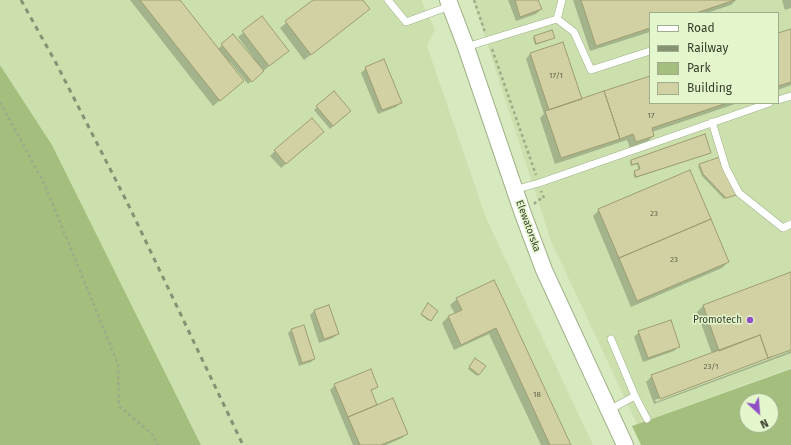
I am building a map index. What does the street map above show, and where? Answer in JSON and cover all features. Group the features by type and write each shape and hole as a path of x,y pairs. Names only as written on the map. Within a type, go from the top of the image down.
{"street":[{"name":"Elewatorska","path":"449,3 466,47 514,190 544,270 625,445"}],"lane":[{"path":"388,0 406,22 449,3"},
{"path":"557,20 562,0"},
{"path":"466,47 557,20"},
{"path":"557,20 574,32 591,70 649,51"},
{"path":"779,100 791,96"},
{"path":"514,190 539,183 766,104"},
{"path":"712,122 726,168 739,193 783,228 791,224"},
{"path":"611,340 635,396 647,419"},
{"path":"608,410 635,396"}],"path":[{"path":"474,0 544,198 538,200 534,204 534,211"},
{"path":"0,102 44,183 118,364 119,406 152,434 158,445"}],"shaded area":[{"path":"0,0 421,0 435,30 427,46 486,218 593,445 201,445 52,145 0,65"},
{"path":"473,0 791,0 791,368 637,424 551,241"}],"green space":[{"path":"0,65 52,145 201,445 0,445"},
{"path":"791,369 791,445 641,445 632,426"}],"building":[{"path":"140,0 180,0 244,81 220,101"},
{"path":"313,0 363,0 370,9 311,55 285,21"},
{"path":"515,0 538,0 542,9 520,17"},
{"path":"581,0 735,0 699,12 649,12 649,28 596,46"},
{"path":"262,16 289,51 269,66 242,31"},
{"path":"791,29 791,82 779,86 779,33"},
{"path":"552,30 555,38 536,44 534,36"},
{"path":"233,34 264,71 252,82 221,44"},
{"path":"563,42 582,99 549,110 530,53"},
{"path":"384,59 402,103 382,110 365,67"},
{"path":"649,76 649,104 724,104 652,128 654,136 636,142 633,134 620,139 604,91"},
{"path":"334,91 351,111 333,126 316,106"},
{"path":"604,91 620,139 561,158 545,111"},
{"path":"312,118 324,132 286,164 274,150"},
{"path":"705,134 711,153 636,177 634,171 640,169 638,163 632,165 631,160"},
{"path":"723,156 736,195 726,198 703,174 699,164"},
{"path":"690,170 711,219 619,258 598,209"},
{"path":"711,219 729,262 637,301 619,258"},
{"name":"Promotech","path":"791,272 791,350 768,358 760,335 719,351 703,305"},
{"path":"494,280 571,445 550,445 496,328 461,345 448,316 462,310 456,298"},
{"path":"428,303 438,311 431,321 421,314"},
{"path":"329,305 339,334 324,339 314,310"},
{"path":"671,320 680,347 648,358 638,331"},
{"path":"304,325 315,359 302,363 291,329"},
{"path":"760,335 768,358 771,357 660,399 651,375"},
{"path":"475,358 486,366 479,375 469,367"},
{"path":"371,369 378,387 371,390 377,405 348,417 334,384"},
{"path":"393,398 408,434 381,445 360,445 348,417"}],"railway":[{"path":"21,0 56,63 128,204 243,445"}],"place":[{"name":"Promotech","path":"750,320"}]}
